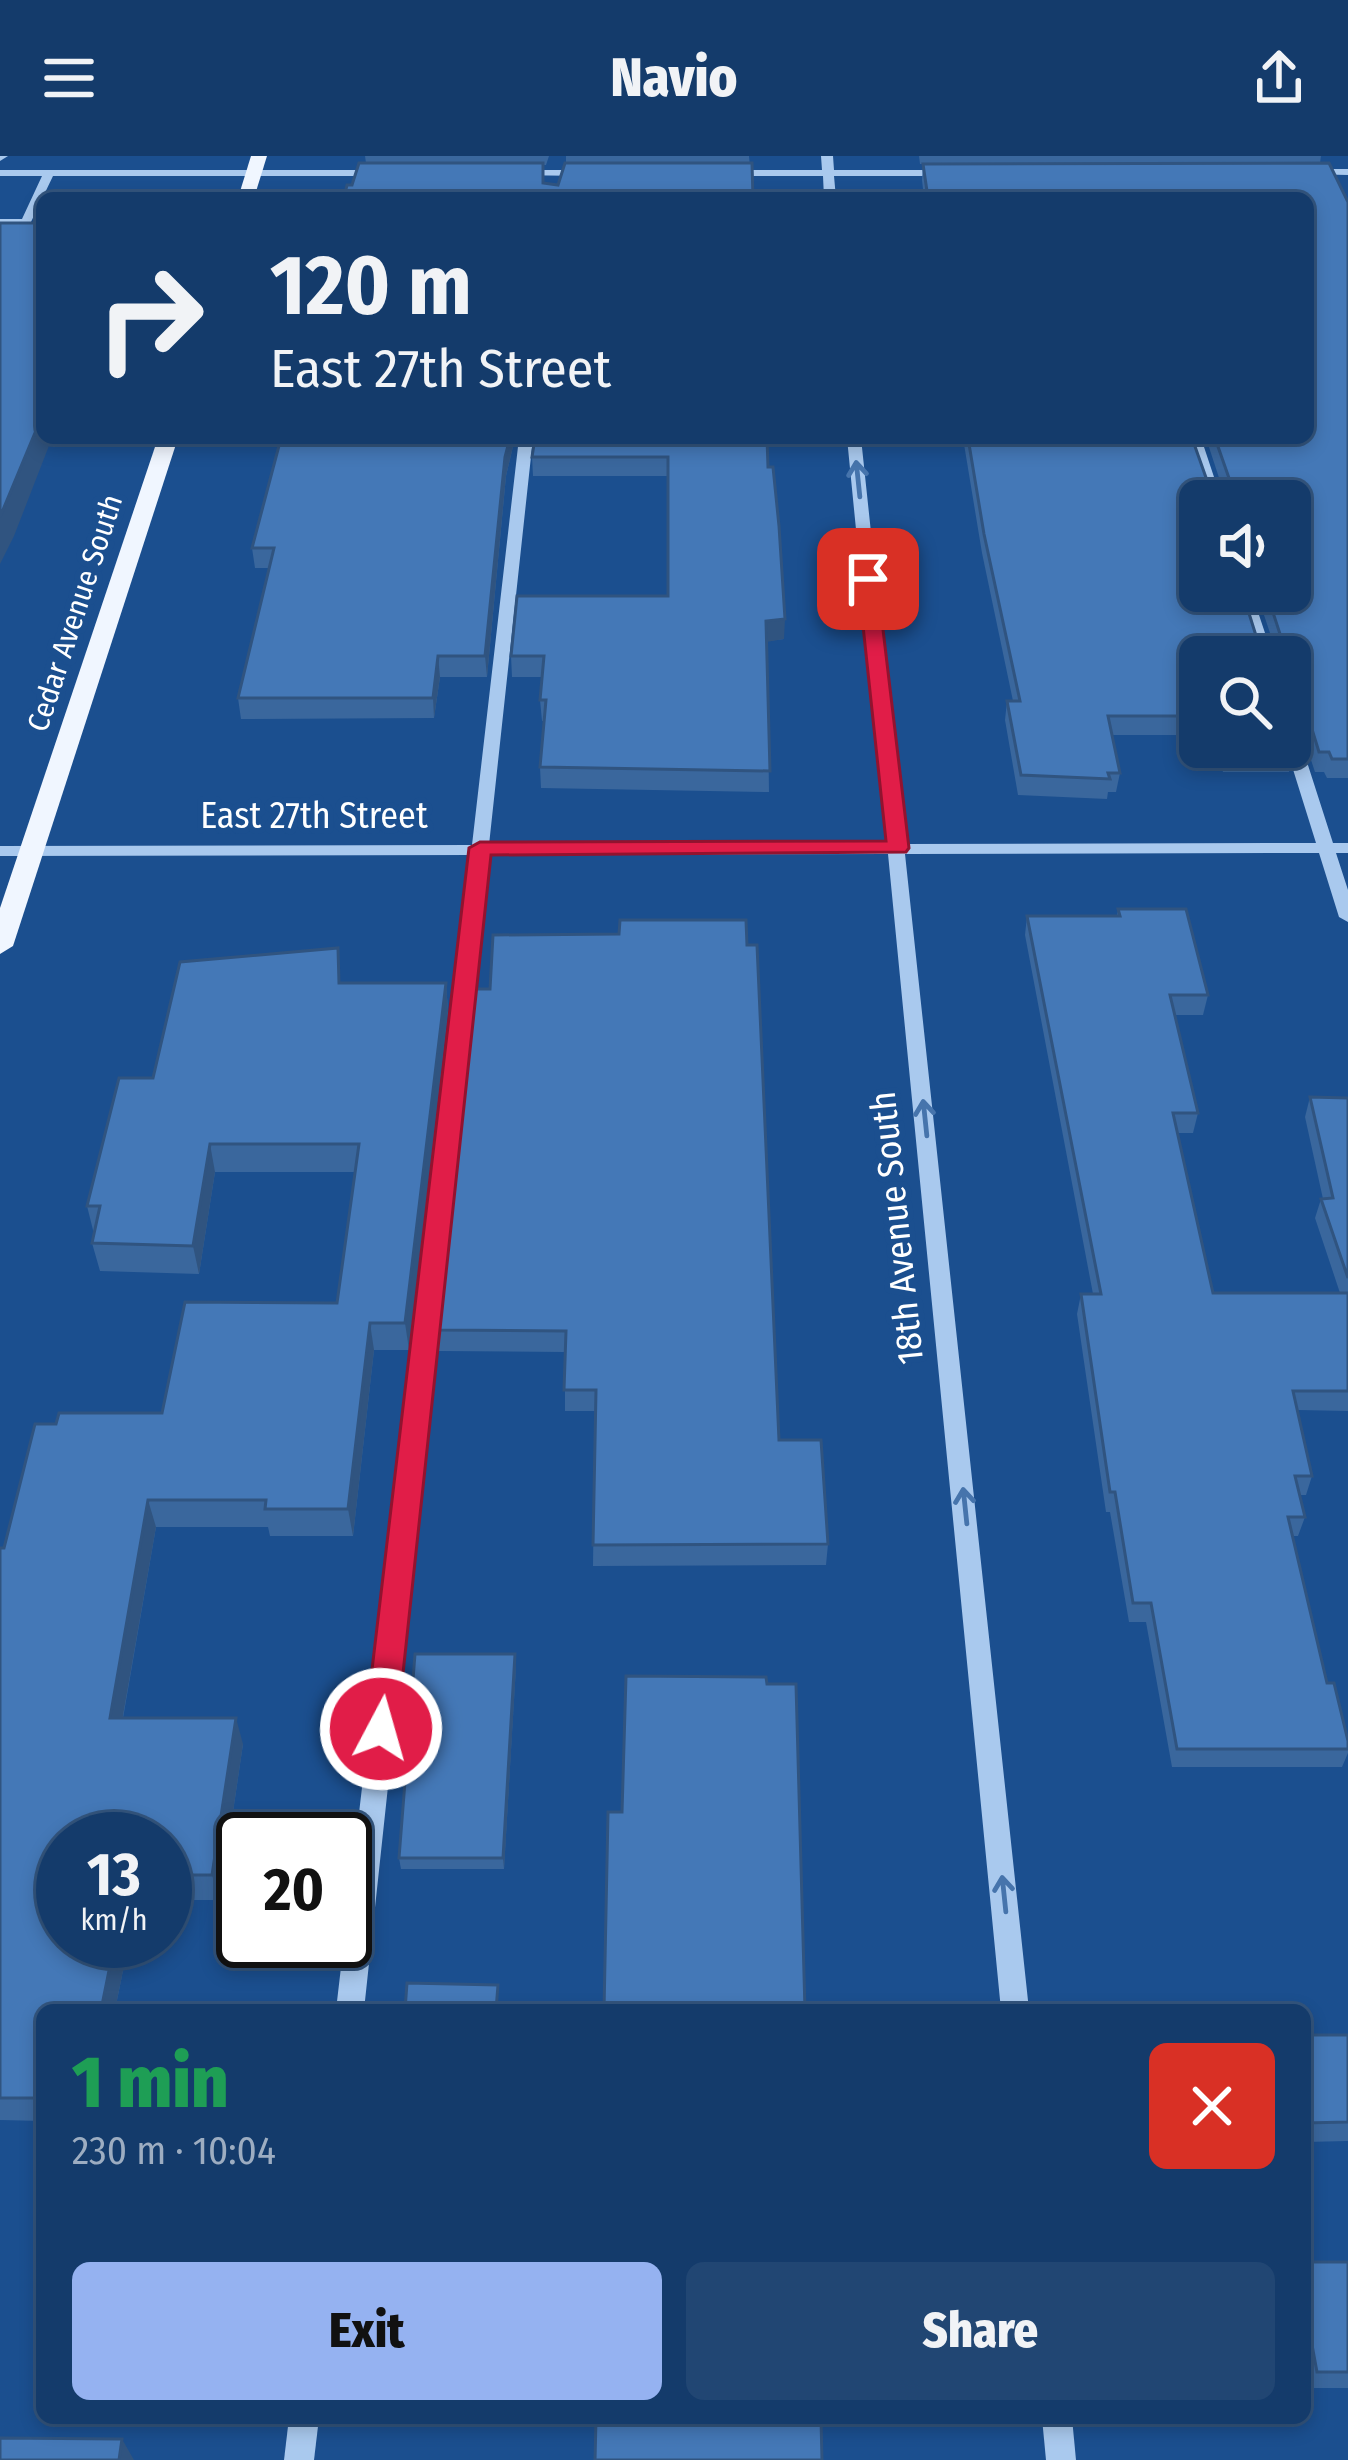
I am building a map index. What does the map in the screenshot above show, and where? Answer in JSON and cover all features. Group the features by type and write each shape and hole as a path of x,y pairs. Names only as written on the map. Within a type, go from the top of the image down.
{"main road":[{"name":"Cedar Avenue South","path":"0,946 166,444"}],"street":[{"path":"554,191 557,156"},
{"path":"827,156 830,192"},
{"path":"0,173 256,164 398,173"},
{"path":"698,172 976,173"},
{"path":"1300,172 1348,172"},
{"path":"40,192 49,173"},
{"path":"509,173 603,173"},
{"path":"0,222 26,222 36,201"},
{"path":"351,2004 525,444"},
{"name":"18th Avenue South","path":"855,444 1015,2004"},
{"path":"1196,444 1208,480"},
{"path":"1301,768 1348,917"},
{"name":"East 27th Street","path":"0,851 1348,848"},
{"path":"299,2460 303,2424"},
{"path":"1058,2424 1061,2460"}],"building":[{"path":"359,163 543,163 543,183 558,185 565,163 752,163 753,192 345,192 347,185 352,185"},
{"path":"1329,163 1348,202 1348,759 1332,759 1329,752 1319,752 1311,726 1311,636 1281,636 1273,612 1311,612 1311,480 1230,480 1217,444 1314,444 1314,192 927,192 923,164"},
{"path":"0,223 36,223 36,430 0,517"},
{"path":"279,444 508,444 485,656 438,656 433,698 238,698 274,548 252,548"},
{"path":"534,444 767,444 785,619 766,621 770,771 540,767 544,656 511,656 517,596 668,596 668,457 532,457"},
{"path":"969,444 1194,444 1207,480 1179,480 1179,612 1249,612 1256,636 1179,636 1179,716 1108,716 1120,773 1108,773 1110,779 1021,775 1007,701 1020,701"},
{"path":"1118,909 1186,909 1208,995 1170,995 1198,1113 1173,1113 1213,1293 1348,1293 1348,1391 1293,1391 1312,1476 1295,1476 1305,1517 1288,1517 1327,1683 1334,1683 1348,1749 1177,1749 1151,1603 1133,1603 1115,1492 1110,1492 1081,1294 1101,1294 1027,916 1120,916"},
{"path":"620,920 746,920 747,945 757,945 779,1440 821,1440 828,1544 593,1545 596,1390 564,1390 566,1331 437,1330 474,989 490,989 493,935 619,934"},
{"path":"338,948 339,983 446,983 405,1323 370,1323 348,1509 265,1509 266,1500 148,1500 110,1718 236,1718 222,1812 216,1812 212,1875 192,1875 192,1812 36,1812 36,1968 110,1968 102,2004 36,2004 36,2098 0,2098 0,1548 4,1548 35,1424 56,1424 59,1413 162,1413 185,1302 337,1303 359,1144 210,1144 193,1246 92,1243 100,1206 87,1206 119,1078 153,1078 180,962"},
{"path":"1310,1097 1348,1098 1348,1278 1321,1199 1333,1198"},
{"path":"415,1654 515,1654 503,1858 399,1858"},
{"path":"626,1676 766,1677 767,1684 796,1684 805,2004 604,2004 608,1812 622,1812"},
{"path":"407,1983 498,1985 496,2004 405,2004"},
{"path":"1311,2035 1348,2035 1348,2122 1311,2123"},
{"path":"1311,2262 1348,2262 1348,2372 1317,2372 1311,2339"},
{"path":"596,2424 821,2424 822,2460 595,2460"},
{"path":"0,2438 122,2439 119,2460 0,2460"}],"route":[{"path":"381,1729 480,848 898,848 868,579"}]}
